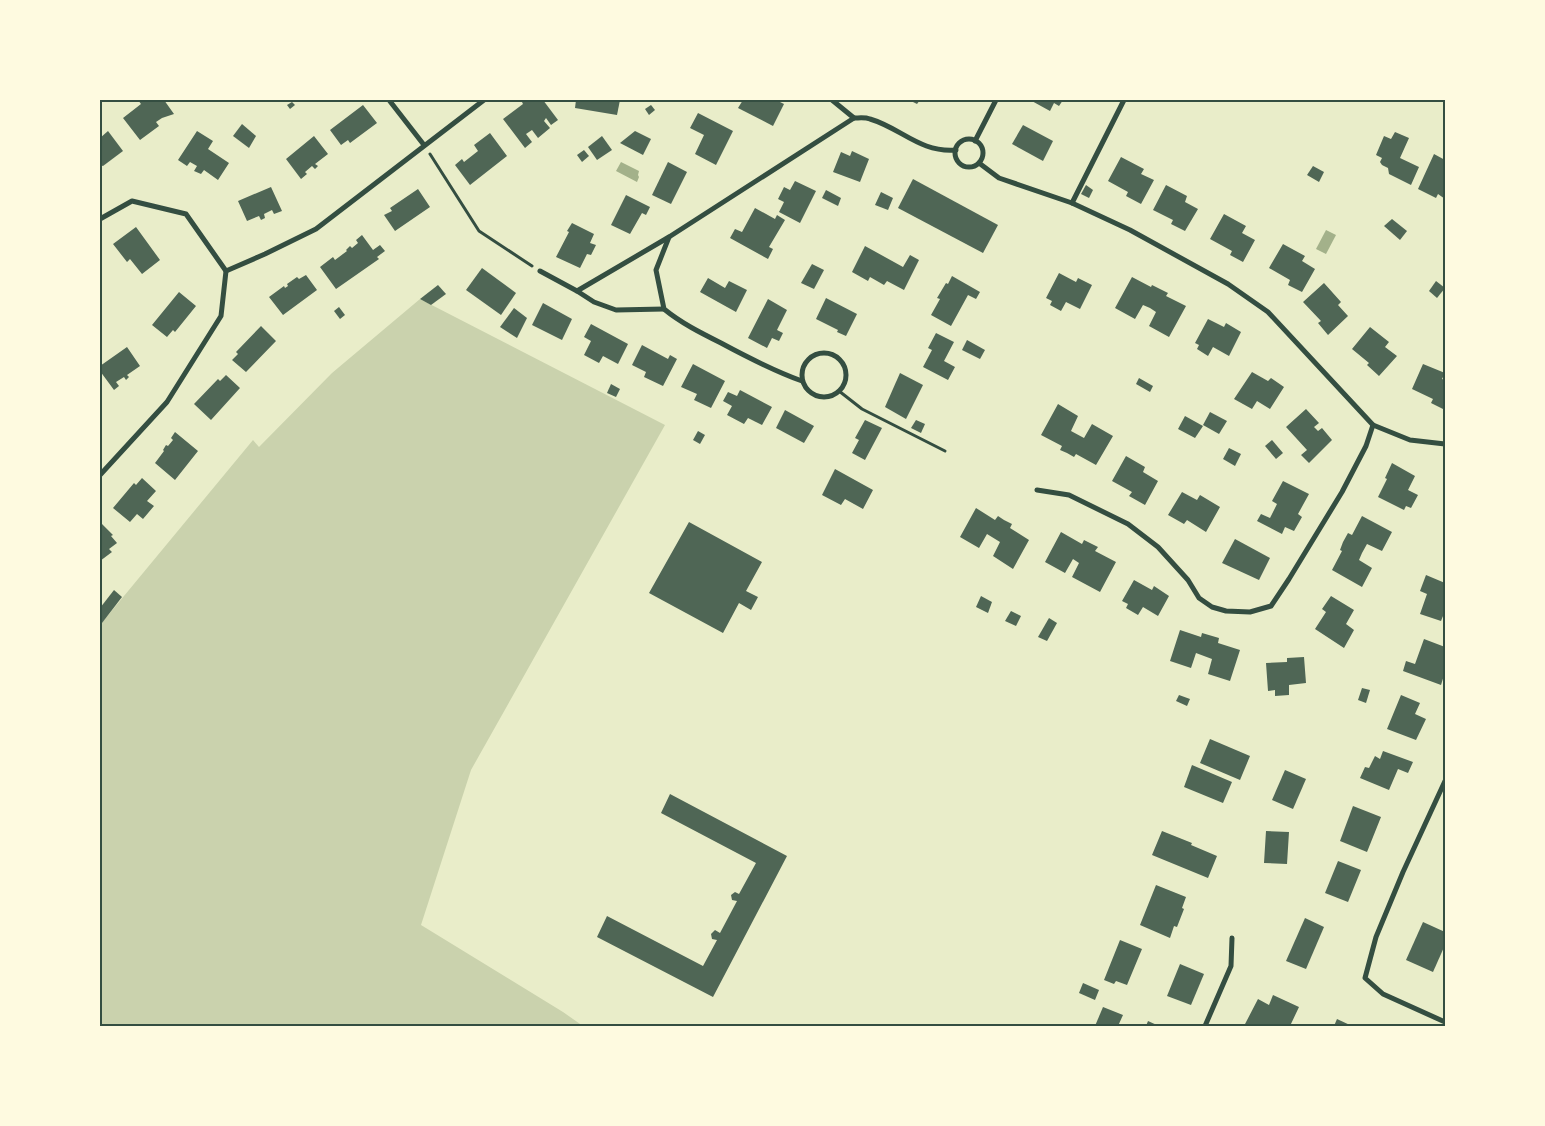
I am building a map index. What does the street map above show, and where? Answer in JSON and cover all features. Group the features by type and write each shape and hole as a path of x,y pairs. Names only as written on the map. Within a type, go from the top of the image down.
{"street":[{"path":"389,100 424,146"},
{"path":"226,271 266,254 316,229 484,100"},
{"path":"832,100 854,118"},
{"path":"975,141 996,100"},
{"path":"1072,203 1124,100"},
{"path":"577,291 669,237 854,118 869,118 927,148 947,151 956,150 964,141 975,141 979,143 983,151 982,159 972,167 963,166 957,159 956,150"},
{"path":"979,163 1000,178 1072,203 1130,230 1228,284 1268,312 1373,425 1410,440 1445,444"},
{"path":"100,219 132,201 186,214 226,271 221,316 167,402 100,476"},
{"path":"669,237 656,270 664,309 679,321 756,362 802,381 811,393 818,397 832,396 843,386 845,371 843,364 833,355 819,354 807,361 802,374 802,381"},
{"path":"540,272 594,302 616,310 664,309"},
{"path":"1037,490 1069,495 1128,524 1158,547 1188,580 1199,598 1212,607 1250,612 1271,606 1289,579 1342,492 1366,446 1373,425"},
{"path":"1445,781 1403,872 1376,937 1365,978 1383,994 1445,1022"},
{"path":"1205,1026 1232,966 1232,938"}],"path":[{"path":"424,146 479,231 540,272"},
{"path":"839,391 862,409 945,451"}],"shaded area":[{"path":"621,162 639,171 637,182 616,171"},
{"path":"1326,230 1336,235 1326,254 1316,249"},
{"path":"420,299 665,425 471,770 421,925 583,1026 100,1026 100,625 253,440 259,447 332,373"}],"building":[{"path":"138,100 164,100 174,114 156,122 159,126 140,140 123,118 141,104"},
{"path":"525,100 543,100 558,120 551,125 546,118 544,121 550,128 538,138 532,130 526,134 532,142 525,148 503,119 523,104 522,102"},
{"path":"576,100 620,100 617,115 575,108"},
{"path":"743,100 776,100 784,104 773,126 738,108"},
{"path":"909,100 920,100 917,104"},
{"path":"1030,100 1063,100 1059,106 1054,103 1050,111"},
{"path":"292,102 295,105 290,109 287,105"},
{"path":"363,105 377,123 350,143 348,140 341,145 330,130"},
{"path":"651,105 655,110 649,115 645,109"},
{"path":"698,113 733,131 716,165 695,154 704,135 690,128"},
{"path":"242,124 256,136 249,148 233,136"},
{"path":"1023,125 1053,141 1043,161 1012,144"},
{"path":"108,131 123,151 103,166 100,165 100,138"},
{"path":"197,131 213,141 208,149 229,163 218,180 204,170 201,174 194,171 197,166 190,162 187,166 178,160"},
{"path":"635,131 651,139 643,155 620,143"},
{"path":"1395,132 1409,138 1400,158 1419,167 1411,185 1389,174 1388,168 1380,162 1382,158 1376,155 1384,136 1391,139"},
{"path":"490,133 507,156 470,185 455,165 462,159 464,162 478,151 474,145"},
{"path":"314,136 328,154 315,164 318,166 315,169 312,166 305,172 307,174 301,179 286,159"},
{"path":"602,136 612,150 597,160 588,147"},
{"path":"584,150 589,156 582,162 577,155"},
{"path":"852,151 869,159 860,182 833,172 841,152 850,156"},
{"path":"1434,154 1445,160 1445,199 1438,194 1436,198 1418,189"},
{"path":"1121,157 1144,169 1141,174 1154,180 1141,204 1126,196 1128,192 1108,181"},
{"path":"668,162 687,172 671,204 652,195"},
{"path":"1313,166 1324,172 1319,182 1307,175"},
{"path":"913,179 998,225 983,253 898,208"},
{"path":"795,181 816,191 800,223 779,212 784,202 778,199 784,187 790,190"},
{"path":"1086,185 1093,190 1089,198 1081,194"},
{"path":"1166,185 1187,196 1185,202 1198,209 1185,231 1171,224 1173,220 1153,210"},
{"path":"271,187 282,211 274,214 272,210 264,214 265,218 261,220 259,216 247,221 238,201"},
{"path":"418,189 430,207 395,231 384,215 392,211 390,208"},
{"path":"826,190 841,198 838,206 822,198"},
{"path":"881,192 893,198 888,210 875,205"},
{"path":"626,195 650,207 646,215 642,213 630,234 611,225"},
{"path":"755,208 775,219 777,215 785,220 769,247 773,249 768,259 730,238 735,229 742,232"},
{"path":"1224,214 1246,226 1242,233 1255,240 1243,262 1230,255 1232,251 1210,239"},
{"path":"1392,219 1407,231 1400,240 1384,226"},
{"path":"572,223 594,234 590,243 596,245 591,255 587,254 580,268 556,257"},
{"path":"136,227 160,260 142,274 130,259 127,262 113,244"},
{"path":"362,235 373,250 380,245 385,251 377,257 379,259 336,289 320,267 333,257 335,260 347,251 350,246 352,248 358,243 356,240"},
{"path":"1283,244 1305,256 1302,261 1315,269 1302,292 1288,285 1290,280 1269,268"},
{"path":"865,246 903,267 910,255 919,260 904,290 887,281 884,285 870,277 868,281 852,272"},
{"path":"812,264 824,270 814,289 801,283"},
{"path":"482,268 516,293 501,315 466,290"},
{"path":"1059,273 1076,282 1078,278 1092,285 1080,309 1066,302 1061,311 1050,305 1052,301 1046,298"},
{"path":"306,275 317,290 283,315 269,297 284,286 285,288 288,286 287,284 297,277 299,279"},
{"path":"952,276 980,292 976,299 968,295 951,326 931,315 940,299 937,298"},
{"path":"1132,277 1168,293 1166,296 1186,306 1169,337 1149,326 1156,312 1150,308 1143,305 1135,319 1115,308"},
{"path":"708,278 725,288 729,281 747,290 736,312 700,292"},
{"path":"1436,281 1445,288 1437,298 1429,291"},
{"path":"1324,283 1341,302 1338,305 1348,316 1328,335 1318,323 1321,321 1303,302"},
{"path":"438,285 446,294 431,305 420,299"},
{"path":"179,292 196,306 175,332 173,330 167,337 152,325"},
{"path":"826,298 857,314 846,336 816,319"},
{"path":"768,299 787,310 777,330 783,333 779,341 772,338 767,348 748,338"},
{"path":"543,303 572,319 562,340 532,325"},
{"path":"339,307 345,315 340,319 334,311"},
{"path":"514,308 527,318 517,338 500,327"},
{"path":"1208,319 1224,327 1226,323 1241,332 1229,356 1213,347 1208,356 1197,349 1199,345 1195,343"},
{"path":"591,324 628,344 618,364 603,356 599,363 584,355 591,341 584,337"},
{"path":"261,326 276,341 246,372 232,360 238,354 236,352"},
{"path":"1370,327 1389,342 1385,347 1397,356 1379,376 1367,365 1369,363 1352,349"},
{"path":"936,333 954,342 944,361 955,367 948,380 923,367 932,350 928,348"},
{"path":"967,340 985,350 980,359 962,350"},
{"path":"642,345 668,359 670,355 677,359 663,386 644,377 646,372 632,365"},
{"path":"127,347 140,366 127,375 129,377 126,380 124,377 116,382 119,386 114,390 100,371 100,366"},
{"path":"693,364 725,381 711,408 694,400 697,394 681,387"},
{"path":"1423,364 1445,373 1442,379 1445,380 1445,410 1431,403 1433,399 1412,389"},
{"path":"1252,372 1268,381 1271,378 1284,387 1270,409 1257,401 1252,409 1234,399"},
{"path":"900,373 923,385 906,419 885,407"},
{"path":"226,375 240,388 211,420 194,404 218,379 220,381"},
{"path":"1139,378 1153,386 1150,392 1136,384"},
{"path":"611,384 620,389 616,397 607,393"},
{"path":"740,390 772,407 762,425 748,418 744,424 727,415 732,406 723,401 728,392 737,396"},
{"path":"1058,404 1078,416 1071,431 1084,438 1092,424 1113,436 1096,465 1076,454 1074,457 1060,450 1062,446 1041,435"},
{"path":"1306,409 1319,423 1314,427 1318,431 1322,428 1332,440 1309,463 1301,455 1307,450 1286,427"},
{"path":"785,410 814,426 804,443 776,428"},
{"path":"1210,412 1227,421 1219,434 1203,425"},
{"path":"1185,416 1203,426 1195,438 1178,429"},
{"path":"865,420 882,428 865,460 852,453 859,440 855,438"},
{"path":"916,420 925,424 921,433 911,428"},
{"path":"698,431 705,435 700,444 693,440"},
{"path":"175,432 198,451 175,480 155,463 166,445 168,446 173,440 171,438"},
{"path":"1272,440 1283,453 1276,459 1265,446"},
{"path":"1229,448 1241,454 1235,466 1223,459"},
{"path":"1126,456 1145,467 1143,472 1158,481 1145,505 1129,496 1132,492 1112,481"},
{"path":"1392,463 1415,476 1408,490 1418,495 1411,508 1406,506 1404,510 1378,497"},
{"path":"835,469 873,490 863,509 845,499 841,505 822,495"},
{"path":"142,478 156,491 147,501 154,506 143,519 137,514 130,522 113,508 134,483 136,485"},
{"path":"1283,481 1309,494 1298,514 1302,517 1294,531 1285,527 1282,534 1257,521 1261,514 1270,518 1277,504 1272,501"},
{"path":"1182,492 1197,500 1200,495 1220,507 1206,532 1187,520 1184,524 1168,515"},
{"path":"976,508 995,520 998,516 1012,524 1010,528 1029,540 1013,569 993,556 1000,542 987,534 979,548 960,537"},
{"path":"1362,516 1392,532 1382,551 1367,544 1362,553 1359,560 1372,568 1362,587 1332,570 1342,551 1340,550 1348,533 1352,535"},
{"path":"689,522 762,562 746,591 758,597 751,610 739,603 723,633 649,593"},
{"path":"102,524 113,535 111,536 117,543 109,549 112,552 100,561 100,526"},
{"path":"1061,532 1082,544 1084,540 1098,547 1095,551 1116,562 1100,592 1072,577 1079,563 1073,559 1065,573 1045,562"},
{"path":"1235,539 1270,558 1259,580 1222,563"},
{"path":"1426,575 1445,583 1445,611 1441,621 1420,614 1427,594 1420,591"},
{"path":"1134,580 1152,590 1154,586 1169,596 1158,616 1143,607 1138,615 1126,608 1128,604 1122,601"},
{"path":"114,590 122,597 102,623 100,621 100,608"},
{"path":"981,596 992,602 988,613 976,607"},
{"path":"1331,596 1354,610 1346,624 1354,630 1344,648 1315,629 1326,612 1322,609"},
{"path":"1011,611 1021,616 1016,626 1005,621"},
{"path":"1049,618 1057,623 1047,641 1038,637"},
{"path":"1180,630 1201,637 1202,633 1219,638 1218,643 1240,650 1230,681 1208,674 1212,659 1196,653 1191,668 1170,661"},
{"path":"1424,639 1445,647 1445,672 1441,685 1403,671 1406,661 1415,664"},
{"path":"1304,657 1306,683 1289,685 1289,695 1275,696 1275,690 1268,691 1266,663 1287,662 1287,658"},
{"path":"1362,688 1370,690 1366,703 1358,700"},
{"path":"1179,695 1190,699 1187,706 1176,701"},
{"path":"1401,695 1420,703 1415,714 1426,719 1416,740 1387,729"},
{"path":"1210,739 1250,756 1240,780 1200,763"},
{"path":"1383,751 1413,762 1408,773 1398,769 1389,790 1360,778 1365,767 1369,768 1375,756 1380,759"},
{"path":"1192,765 1232,782 1223,803 1184,787"},
{"path":"1285,770 1306,779 1293,809 1272,800"},
{"path":"670,794 787,856 713,997 597,937 607,916 703,966 717,940 712,939 711,934 715,930 720,933 737,901 732,900 731,895 735,892 739,894 756,863 661,813"},
{"path":"1353,806 1381,817 1367,852 1340,841"},
{"path":"1162,831 1217,856 1208,878 1152,855"},
{"path":"1266,831 1289,832 1287,864 1264,863"},
{"path":"1338,861 1361,870 1348,902 1325,893"},
{"path":"1156,885 1186,897 1182,908 1184,909 1177,927 1174,926 1170,938 1140,925"},
{"path":"1305,918 1324,927 1306,969 1286,961"},
{"path":"1423,922 1445,932 1445,945 1433,972 1406,960"},
{"path":"1120,940 1142,949 1127,985 1116,981 1114,984 1104,980"},
{"path":"1180,964 1204,974 1191,1005 1167,996"},
{"path":"1083,983 1099,990 1095,1000 1079,993"},
{"path":"1273,995 1299,1007 1290,1026 1244,1026 1258,999 1269,1005"},
{"path":"1103,1007 1123,1015 1118,1026 1095,1026"},
{"path":"1337,1019 1352,1026 1334,1026"},
{"path":"1148,1021 1159,1026 1146,1026"}]}
